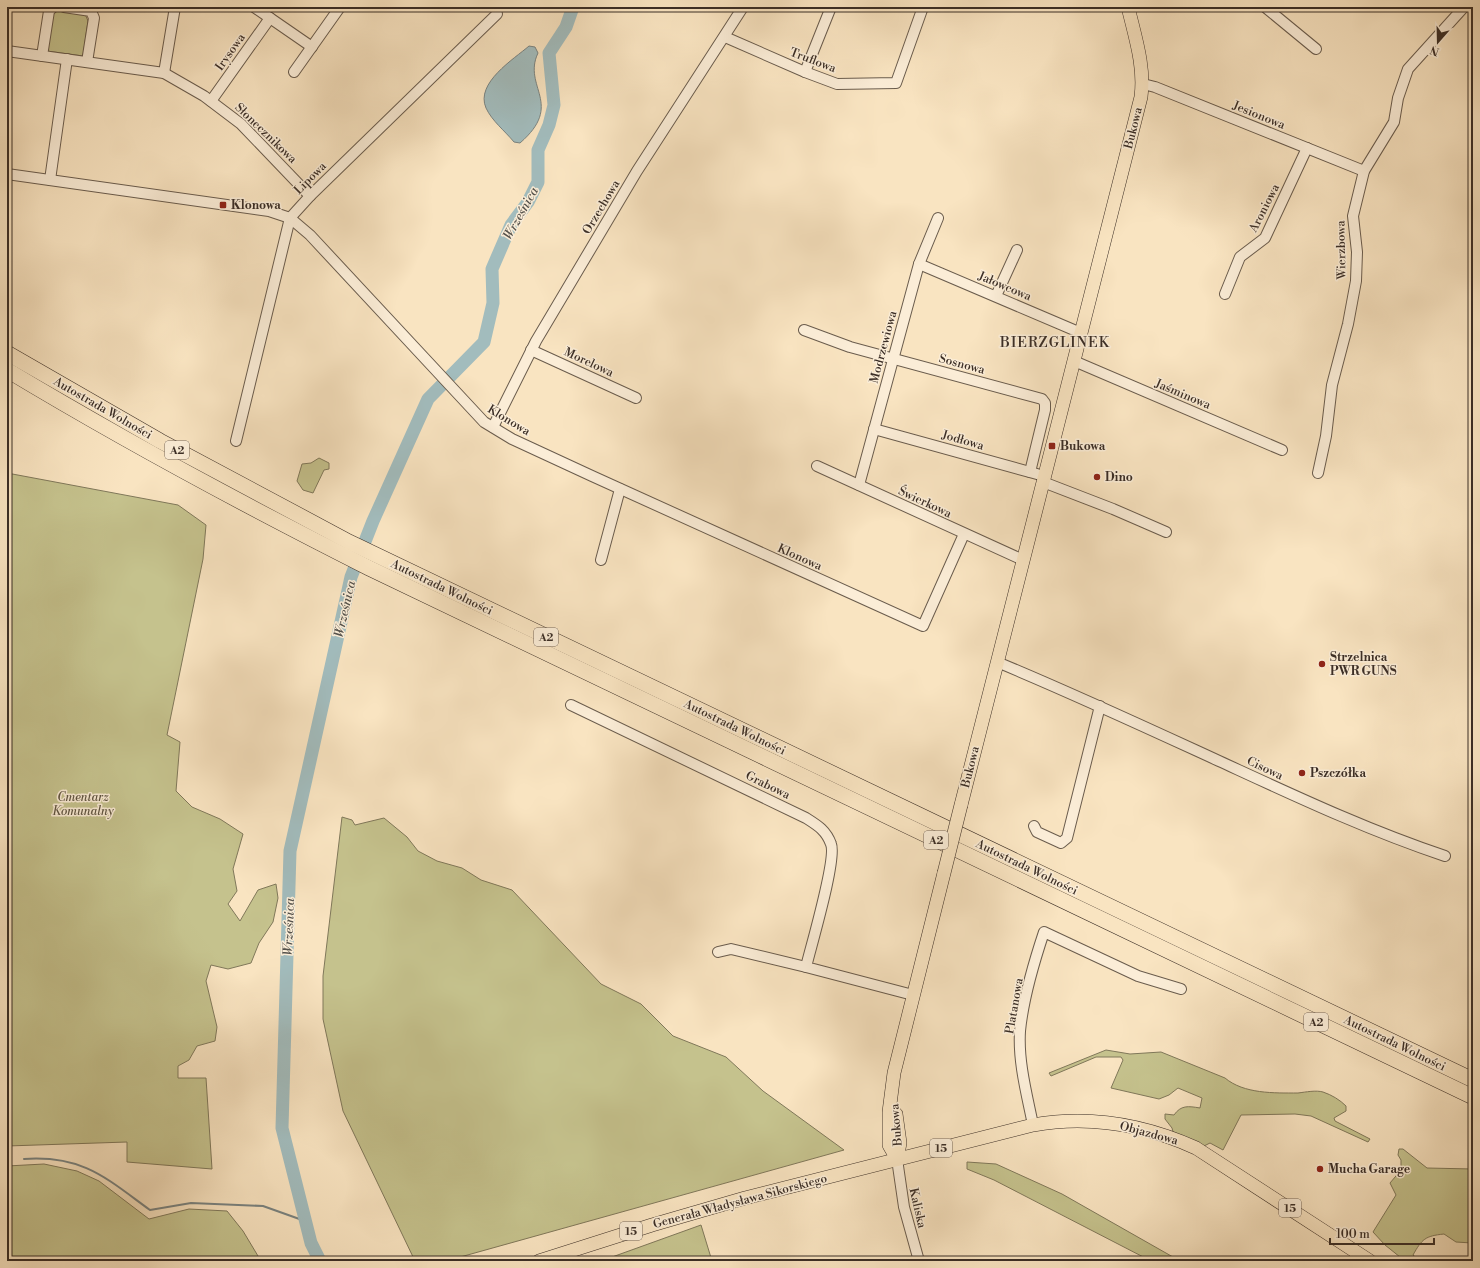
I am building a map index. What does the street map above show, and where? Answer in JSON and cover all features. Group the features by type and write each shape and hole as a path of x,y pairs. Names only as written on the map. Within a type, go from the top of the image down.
{"highway":[{"name":"Autostrada Wolności","path":"7,353 372,561 1473,1097"},
{"name":"Autostrada Wolności","path":"7,370 141,448 234,498 347,548"},
{"name":"Autostrada Wolności","path":"372,561 1473,1080"}],"main road":[{"name":"Bukowa","path":"897,1159 889,1145 889,1112 897,1058 1143,84 1140,55 1128,7"},
{"name":"Objazdowa","path":"897,1159 1032,1125 1071,1121 1105,1122 1141,1128 1177,1140 1213,1158 1370,1261"},
{"name":"Generała Władysława Sikorskiego","path":"539,1261 724,1204 897,1159"}],"street":[{"path":"42,56 49,11 53,7"},
{"path":"69,7 91,11 94,18 87,62"},
{"path":"164,74 175,7"},
{"path":"254,7 312,47"},
{"path":"294,72 340,7"},
{"name":"Orzechowa","path":"493,427 531,350 637,171 725,38 743,7"},
{"path":"805,72 831,7"},
{"name":"Truflowa","path":"725,38 837,84 896,83 923,7"},
{"path":"1265,7 1316,49"},
{"name":"Wierzbowa","path":"1318,473 1326,436 1332,385 1348,324 1356,281 1357,252 1353,216 1364,171 1394,122 1398,98 1408,69 1464,7"},
{"name":"Lipowa","path":"236,441 290,218 310,196 497,14"},
{"name":"Irysowa","path":"211,101 270,18"},
{"name":"Słonecznikowa","path":"7,51 164,74 211,101 241,124 310,196"},
{"path":"50,180 67,59"},
{"name":"Jesionowa","path":"1143,84 1155,87 1364,171"},
{"name":"Aroniowa","path":"1225,294 1240,257 1265,238 1306,148"},
{"name":"Klonowa","path":"7,174 269,211 290,218 310,236 448,386 484,422 512,439 923,626 964,534"},
{"name":"Modrzewiowa","path":"858,485 919,264 938,218"},
{"path":"996,296 1017,250"},
{"name":"Jałowcowa","path":"919,264 1081,333"},
{"name":"Sosnowa","path":"804,330 850,347 1042,399 1045,404 1045,410 1030,472"},
{"name":"Morelowa","path":"531,350 636,398"},
{"name":"Jaśminowa","path":"1074,361 1282,450"},
{"name":"Jodłowa","path":"874,429 1030,472 1166,532"},
{"name":"Świerkowa","path":"817,466 1023,560"},
{"path":"601,560 620,489"},
{"name":"Cisowa","path":"997,662 1100,706 1297,797 1398,840 1445,856"},
{"name":"Grabowa","path":"571,705 806,818 825,831 832,845 832,863 806,967"},
{"path":"1034,826 1037,832 1061,843 1067,838 1100,706"},
{"name":"Platanowa","path":"1032,1125 1022,1064 1020,1031 1027,996 1044,932 1138,976 1181,989"},
{"path":"718,952 731,949 913,995"},
{"name":"Kaliska","path":"897,1159 904,1207 919,1261"}],"green space":[{"path":"59,10 85,14 88,21 83,56 47,51 53,14"},
{"path":"319,458 329,463 329,469 324,470 313,493 303,490 297,481 302,464 311,463"},
{"name":"Cmentarz Komunalny","path":"7,473 178,505 206,525 203,559 167,735 180,742 176,791 192,807 220,819 243,834 233,869 237,891 228,904 240,921 258,890 276,884 278,898 273,922 259,943 251,963 228,969 211,965 206,981 217,1027 215,1041 197,1046 189,1060 178,1066 178,1078 206,1078 212,1169 127,1162 127,1142 7,1146"},
{"path":"342,817 352,820 355,825 384,818 407,837 418,851 437,861 462,868 481,880 512,890 601,984 641,1004 673,1036 726,1057 763,1091 844,1150 446,1261 415,1261 343,1111 323,1019 323,976"},
{"path":"1106,1050 1130,1054 1161,1052 1225,1078 1241,1087 1260,1092 1323,1092 1336,1098 1346,1106 1346,1111 1334,1118 1335,1121 1370,1139 1368,1142 1311,1116 1295,1114 1241,1115 1223,1150 1210,1143 1204,1146 1173,1132 1172,1128 1165,1119 1165,1114 1174,1115 1179,1109 1182,1108 1200,1108 1202,1098 1178,1088 1169,1095 1159,1099 1111,1088 1123,1060 1121,1057 1096,1057 1051,1076 1049,1073"},
{"path":"1399,1149 1403,1149 1427,1168 1473,1169 1472,1243 1456,1242 1444,1234 1428,1237 1419,1245 1413,1255 1420,1261 1405,1261 1385,1245 1373,1232 1396,1195 1390,1183 1401,1170 1401,1160 1398,1155"},
{"path":"967,1162 996,1164 1062,1194 1180,1261 1151,1261 994,1180 967,1169"},
{"path":"44,1164 77,1171 99,1181 149,1219 189,1209 227,1211 243,1231 261,1261 7,1261 7,1166"},
{"path":"701,1225 712,1261 601,1261"}],"water":[{"path":"529,46 535,47 538,53 534,65 540,96 540,117 533,129 520,143 514,142 495,122 486,108 484,99 486,90 498,72"}],"waterway":[{"name":"Wrześnica","path":"320,1261 311,1243 282,1128 290,851 351,577 373,521 428,399 484,342 493,303 492,269 511,225 528,202 538,182 538,150 549,125 554,105 549,53 566,27 573,7"},
{"path":"24,1159 62,1161 93,1171 120,1188 150,1210 191,1203 263,1206 305,1221"}],"place":[{"name":"Klonowa","path":"223,205"},
{"name":"Bukowa","path":"1052,446"},
{"name":"Dino","path":"1097,477"},
{"name":"Strzelnica PWR GUNS","path":"1322,664"},
{"name":"Pszczółka","path":"1302,773"},
{"name":"Mucha Garage","path":"1320,1169"}],"district":[{"name":"BIERZGLINEK","path":"1055,342"}]}
